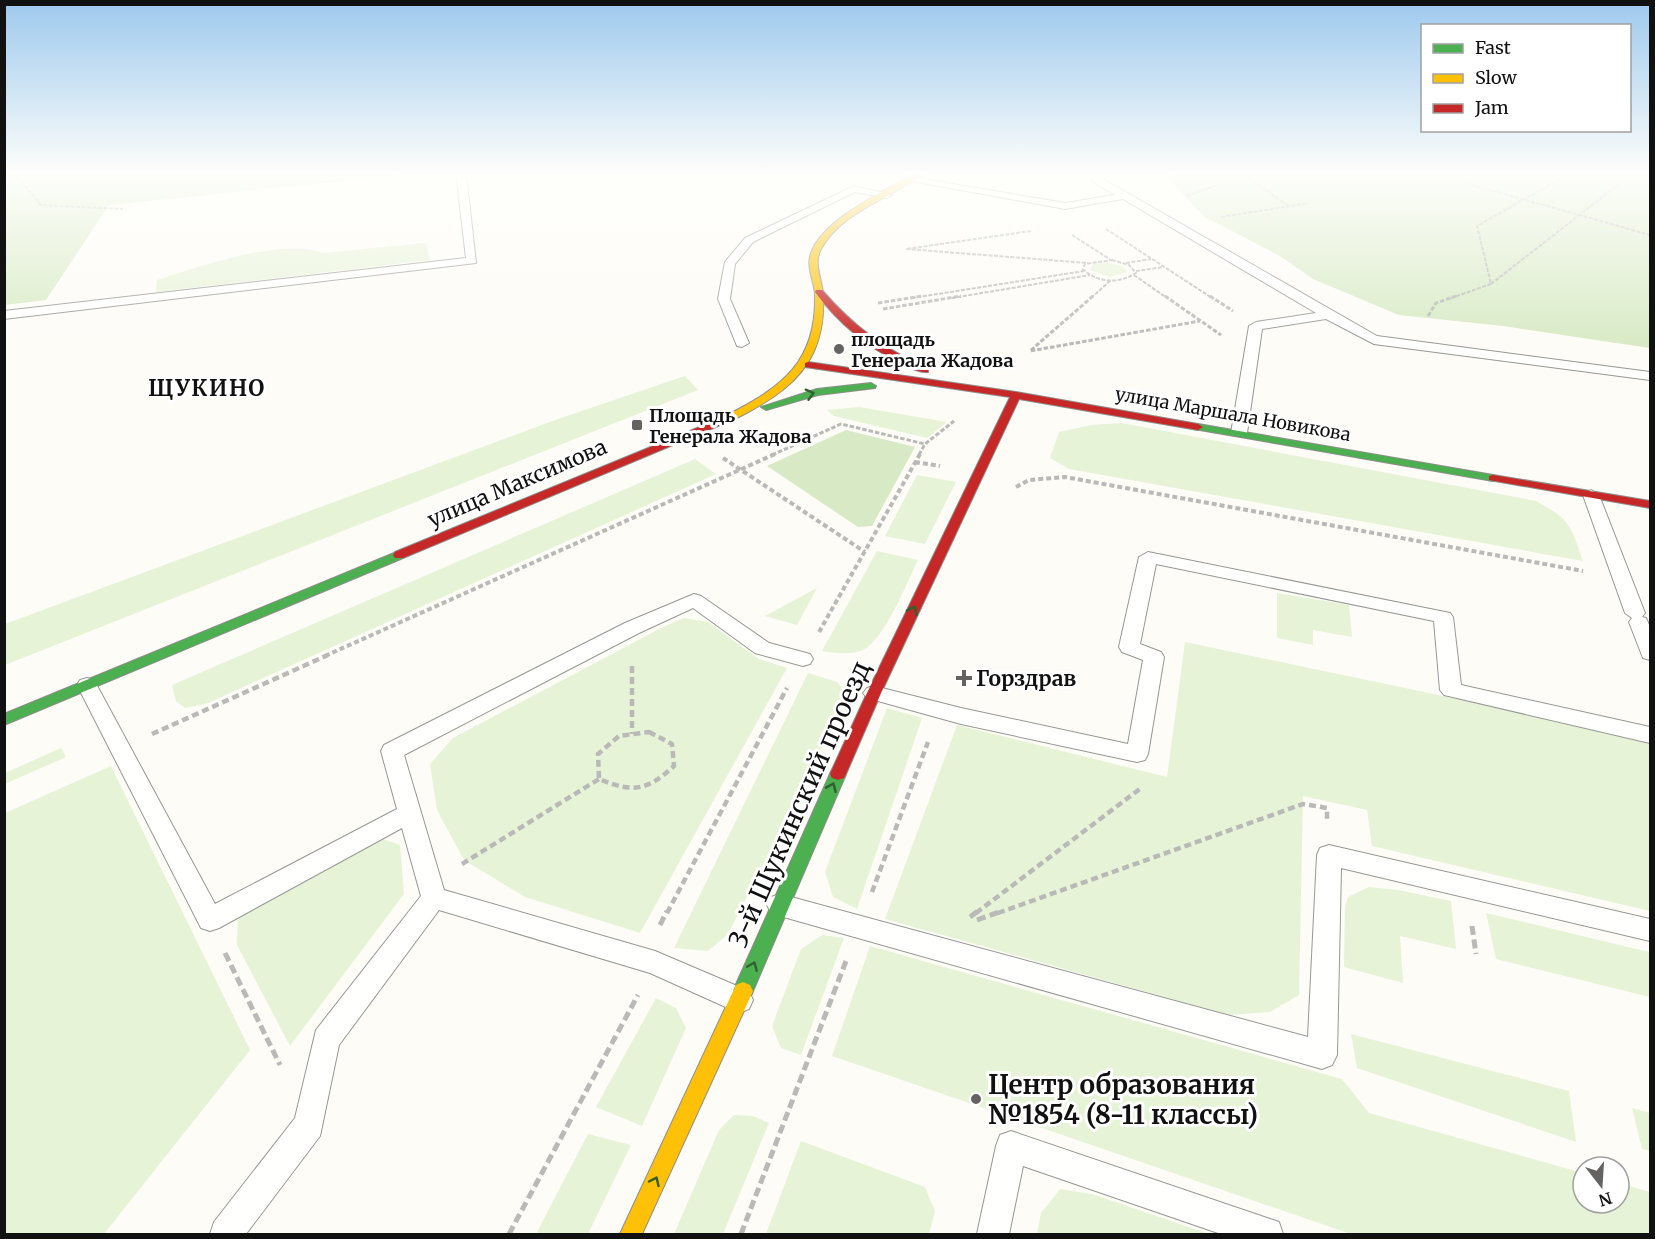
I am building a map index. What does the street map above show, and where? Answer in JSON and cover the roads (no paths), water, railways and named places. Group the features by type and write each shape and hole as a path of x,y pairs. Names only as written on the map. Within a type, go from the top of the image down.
{"street":[{"name":"улица Максимова","path":"4,720 734,416 785,385 807,364 820,333 815,252 833,231"},
{"path":"819,292 851,330 875,348 913,366 978,389"},
{"name":"улица Маршала Новикова","path":"807,364 978,389 1650,505"},
{"path":"734,416 817,392 850,387 889,385 978,389"},
{"name":"3-й Щукинский проезд","path":"630,1234 738,999 874,693 1016,396"}],"lane":[{"path":"4,315 472,261 468,231"},
{"path":"741,343 724,298 729,264 748,240 767,231"},
{"path":"1185,231 1374,340 1650,376"},
{"path":"1239,433 1256,326 1328,315"},
{"path":"1591,495 1650,653"},
{"path":"874,693 961,716 1137,754 1154,657 1129,647 1148,557 1443,617 1450,690 1650,735"},
{"path":"431,892 392,751 632,628 694,600 762,648 803,658"},
{"path":"87,685 210,920 408,813"},
{"path":"780,905 1322,1055 1329,855 1650,930"},
{"path":"431,892 655,963 738,999"},
{"path":"226,1234 309,1125 326,1040 431,892"},
{"path":"993,1234 1011,1146 1267,1234"}],"place":[{"name":"площадь Генерала Жадова","path":"839,349"},
{"name":"Площадь Генерала Жадова","path":"637,425"},
{"name":"Горздрав","path":"964,678"},
{"name":"Центр образования №1854 (8-11 классы)","path":"976,1099"}],"district":[{"name":"ЩУКИНО","path":"207,388"}]}
